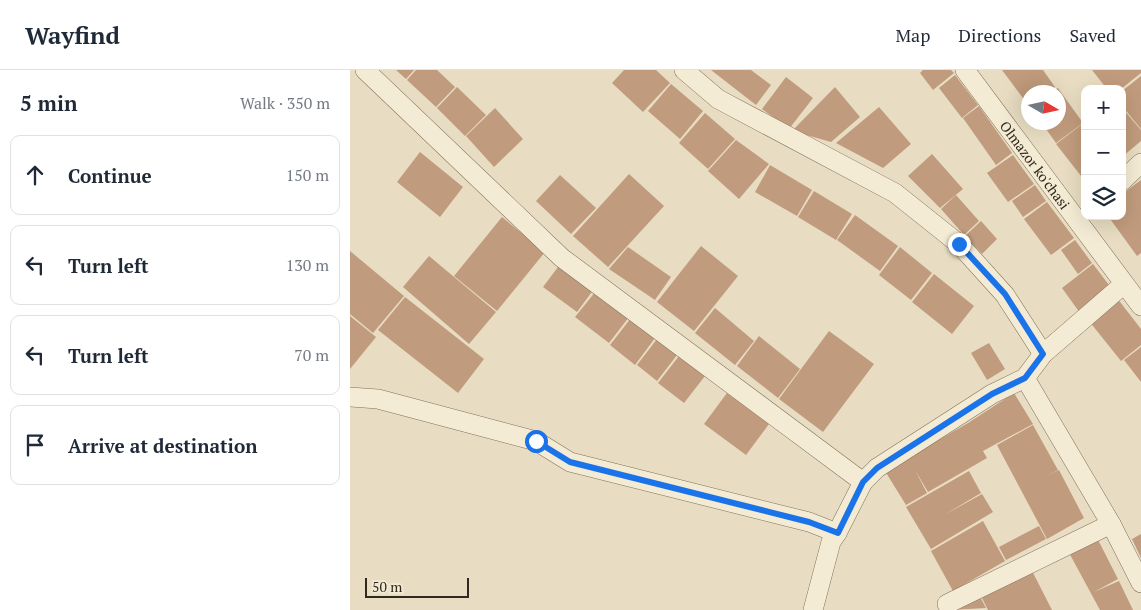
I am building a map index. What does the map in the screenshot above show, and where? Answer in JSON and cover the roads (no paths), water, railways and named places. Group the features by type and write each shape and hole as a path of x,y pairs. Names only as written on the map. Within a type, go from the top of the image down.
{"street":[{"path":"365,70 562,258 863,482"},
{"path":"684,70 718,99 895,193 959,244 986,273 1005,294 1043,354"},
{"name":"Olmazor ko'chasi","path":"965,70 1081,219"},
{"path":"1126,177 1141,163"},
{"name":"Olmazor ko'chasi","path":"1082,220 1141,306"},
{"path":"813,610 832,542 863,482 885,462 992,394 1025,378 1043,354 1124,284"},
{"path":"1025,378 1111,524 1141,583"},
{"path":"350,397 378,399 536,441 570,462 809,522 838,533"},
{"path":"947,604 1111,524"}]}
